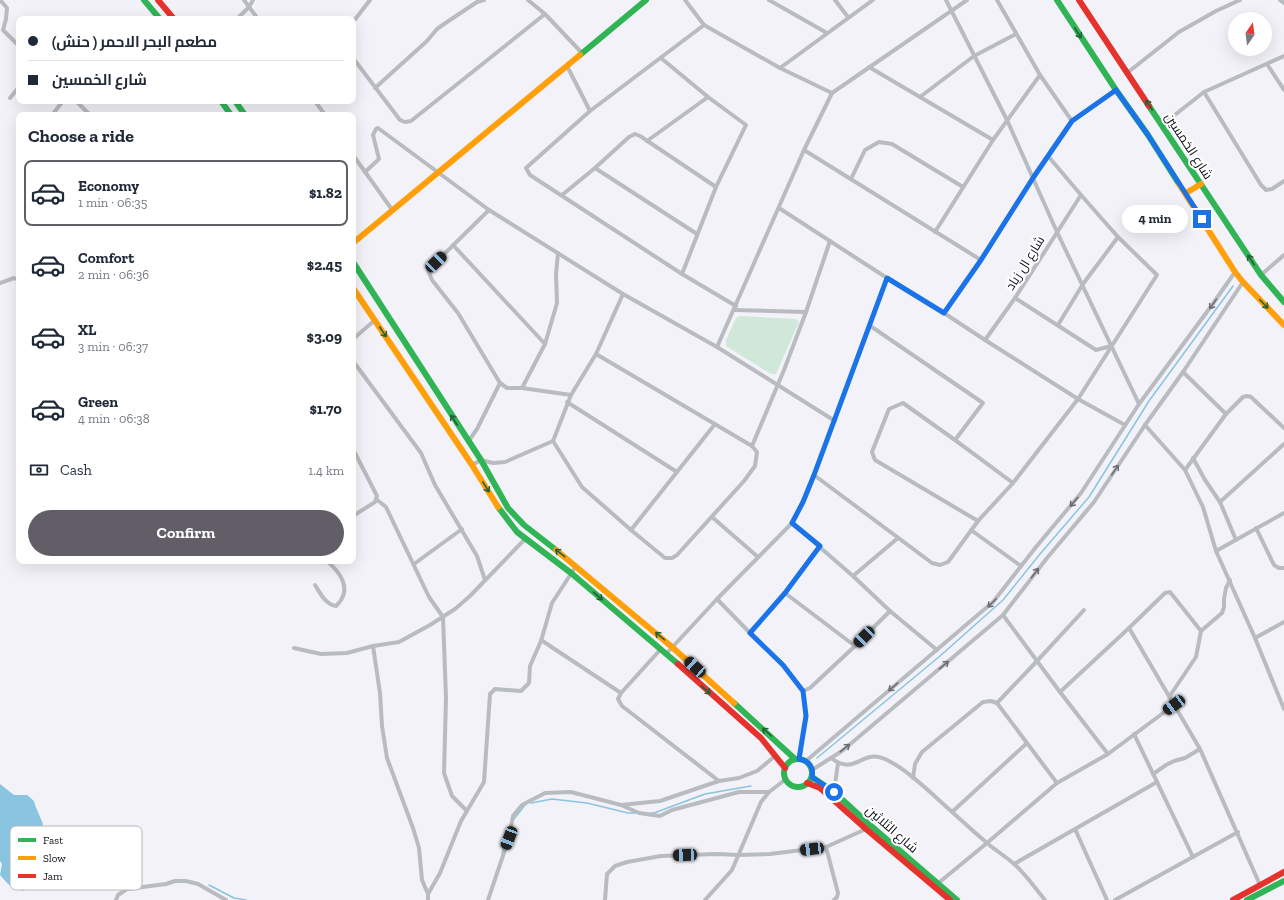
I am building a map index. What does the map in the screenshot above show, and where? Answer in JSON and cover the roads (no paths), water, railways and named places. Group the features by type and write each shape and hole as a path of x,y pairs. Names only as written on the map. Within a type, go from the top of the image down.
{"main road":[{"path":"144,0 157,16"},
{"path":"158,0 171,16"},
{"path":"356,241 646,0"},
{"path":"1057,0 1186,193 1235,272 1284,325"},
{"name":"شارع الخمسين","path":"1079,0 1261,275 1284,302"},
{"path":"237,104 244,112"},
{"path":"1186,193 1201,184"},
{"path":"356,267 481,460 508,508 524,525 576,566 672,647 797,759 806,761 811,766 812,777 807,783 801,786 794,786 784,776 785,768 789,762 797,759"},
{"path":"356,292 472,465 502,513 517,532 571,573 761,738 785,768"},
{"name":"شارع الثلاثين","path":"812,777 834,792 936,885 950,900"},
{"name":"شارع الثلاثين","path":"807,783 820,788 866,829 957,900"},
{"path":"1233,900 1284,872"},
{"path":"1247,900 1284,881"}],"street":[{"path":"0,0 7,8 6,19 2,32 16,44"},
{"path":"244,0 256,16"},
{"path":"240,16 249,7 253,0"},
{"path":"356,18 370,0"},
{"path":"375,88 444,24 477,2 484,0"},
{"path":"528,0 545,14 582,53"},
{"path":"685,0 704,25 780,68 832,93"},
{"path":"769,0 826,33"},
{"path":"835,0 848,17"},
{"path":"780,68 873,0"},
{"path":"946,0 1007,120 1057,232 1139,404"},
{"path":"717,348 804,150 832,93 967,0"},
{"path":"996,0 1040,75 1072,121"},
{"path":"1127,73 1179,32 1216,11 1240,0"},
{"path":"1280,0 1284,3"},
{"path":"356,62 395,115 400,120 405,122 411,121 545,14"},
{"path":"704,25 590,111 526,168 530,175 735,308 806,312"},
{"path":"920,97 974,56 1016,34"},
{"path":"1162,124 1204,92 1284,56"},
{"path":"661,58 708,98 746,125 716,187 682,274"},
{"path":"1266,64 1284,90"},
{"path":"567,66 590,111"},
{"path":"869,67 993,140"},
{"path":"935,232 993,140 1040,75"},
{"path":"944,313 981,260 1033,178 1072,121 1116,90"},
{"path":"10,98 16,91"},
{"path":"1204,92 1261,185 1266,190 1272,189 1284,181"},
{"path":"647,141 708,98"},
{"path":"54,112 61,104"},
{"path":"79,104 87,112"},
{"path":"365,172 379,159 372,135 378,128 489,210 623,294 717,348 835,421"},
{"path":"562,195 629,137 635,134 716,187"},
{"path":"851,179 865,150 879,142 892,144 964,187"},
{"path":"804,150 981,260"},
{"path":"814,475 898,538 932,562 940,565 948,562 978,521 1013,483 1078,399 1157,275 1118,237 1080,195 1048,156"},
{"path":"356,160 393,211"},
{"path":"595,168 697,234"},
{"name":"شارع ال زياد","path":"985,340 1015,298 1080,195"},
{"path":"779,208 1078,399 1125,425"},
{"path":"489,210 428,270 432,280 458,313 500,382 507,388 522,388 571,395"},
{"path":"1058,325 1083,284 1118,237"},
{"path":"752,446 806,312 830,241"},
{"path":"453,245 545,344"},
{"path":"522,388 545,344 557,304 556,274 558,253"},
{"path":"1261,275 1284,255"},
{"path":"806,761 993,602 1081,493 1139,404 1235,272"},
{"path":"0,283 14,278 16,279"},
{"path":"719,781 622,706 618,700 621,693 663,652 672,647 792,523 803,502 835,421 887,278"},
{"path":"812,770 842,751 1003,615 1047,558 1094,502 1145,425 1244,282"},
{"path":"472,465 481,460 493,463 506,462 553,441 567,402 596,354 623,294"},
{"path":"1015,298 1096,350 1111,346"},
{"path":"356,336 375,320"},
{"path":"869,325 983,403 956,440"},
{"path":"553,441 582,487 665,558 672,558 677,555 744,481 755,466 757,452 752,446 596,354"},
{"path":"356,364 421,453 435,485 477,556 485,580"},
{"path":"1183,372 1226,414"},
{"path":"468,442 477,429 500,382"},
{"path":"1185,470 1226,414 1243,397 1250,397 1284,428"},
{"path":"567,402 677,472"},
{"path":"978,521 875,460 872,452 889,409 903,403 956,440 1013,483"},
{"path":"631,530 715,424"},
{"path":"1145,425 1185,470 1202,507 1216,551 1255,638 1284,709"},
{"path":"1220,502 1284,444"},
{"path":"356,455 377,496 376,502 356,514"},
{"path":"1193,458 1205,480 1220,502 1236,540"},
{"path":"376,498 386,507 429,597 443,617 446,698 444,773 452,796 467,811"},
{"path":"1216,551 1284,513"},
{"path":"712,517 758,557"},
{"path":"792,523 820,546 890,611 937,650"},
{"path":"1256,528 1274,564 1280,568 1284,568"},
{"path":"414,564 462,529"},
{"path":"971,530 1021,566"},
{"path":"294,648 321,654 347,653 373,646 399,642 455,609 526,538"},
{"path":"853,576 898,538"},
{"path":"750,633 785,593 820,546"},
{"path":"315,585 323,597 331,605 336,606 340,602 344,596 344,588 341,578 330,564"},
{"path":"428,894 440,873 461,821 484,782 490,694 495,690 521,692 530,683 530,666 541,640 552,604 576,566"},
{"path":"1169,697 1196,657 1201,631 1222,613 1226,588 1230,580"},
{"path":"1060,692 1165,593 1170,592 1201,631"},
{"path":"785,593 855,646"},
{"path":"717,599 783,665 803,691 806,716 797,759"},
{"path":"997,703 1084,610"},
{"path":"803,691 810,688 890,611"},
{"path":"1003,615 1108,754"},
{"path":"1255,638 1284,622"},
{"path":"1129,628 1200,749 1238,832 1260,885"},
{"path":"541,640 621,693"},
{"path":"373,646 380,693 382,726 388,758 419,848 422,880 428,894 428,900"},
{"path":"913,778 915,764 922,752 983,702 991,701 997,703 1057,783"},
{"path":"936,885 1057,783 1108,754 1174,705"},
{"path":"1134,734 1193,857"},
{"path":"952,812 1027,743"},
{"path":"1153,774 1166,765 1185,758 1200,749"},
{"path":"621,805 660,801 719,781 738,778 757,771 775,756"},
{"path":"831,758 838,763 852,765 866,757 885,759 913,778 987,843 1014,864 1045,900"},
{"path":"834,792 838,763"},
{"path":"705,900 732,870 761,802 769,792 786,779"},
{"path":"1014,864 1157,782"},
{"path":"488,900 509,838 513,816 522,805 545,793 571,792 621,805 639,813 660,816 672,810 739,792 769,792"},
{"path":"606,900 607,874 615,866 628,862 661,856 770,854 826,847 866,829"},
{"path":"1075,829 1107,900"},
{"path":"1115,900 1238,832"},
{"path":"826,847 838,893 836,899"},
{"path":"142,887 166,884 175,881 186,881 198,884 226,900"},
{"path":"116,900 118,894 125,890"}],"water":[{"path":"0,784 14,795 27,795 34,801 43,824 43,826 10,826 10,885 0,875 2,864 0,861"}],"waterway":[{"path":"817,758 940,656 1003,600 1089,497 1149,401 1233,286"},
{"path":"651,813 705,794 751,786"},
{"path":"531,803 552,799 587,803 628,813 635,813"},
{"path":"514,819 525,805"},
{"path":"502,853 508,835"},
{"path":"209,885 234,898 246,900"}]}
